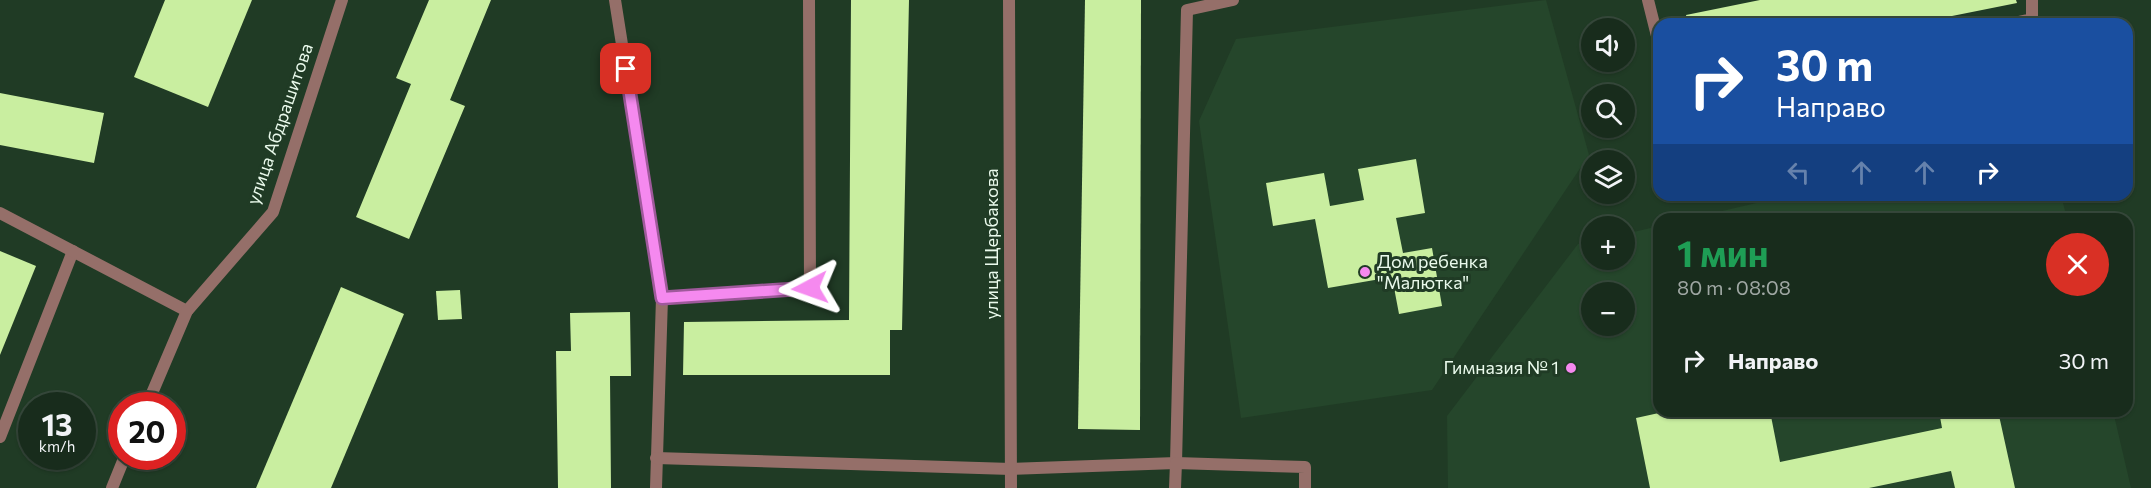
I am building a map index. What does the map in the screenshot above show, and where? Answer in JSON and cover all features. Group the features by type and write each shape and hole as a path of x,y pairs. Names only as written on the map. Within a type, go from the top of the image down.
{"street":[{"name":"улица Абдрашитова","path":"153,392 187,311 273,212 342,0"},
{"path":"615,0 662,298 656,488"},
{"path":"662,298 810,288 808,0"},
{"name":"улица Щербакова","path":"1009,0 1011,488"},
{"path":"1175,488 1187,10 1233,0"},
{"path":"1648,0 1653,20"},
{"path":"2032,0 2032,18"},
{"path":"0,213 187,311"},
{"path":"0,437 73,251"},
{"path":"656,458 1011,469 1176,463 1305,467 1305,488"},
{"path":"111,488 119,470"}],"shaded area":[{"name":"Дом ребенка \"Малютка\"","path":"1546,0 1581,126 1581,138 1584,138 1588,150 1581,150 1581,167 1432,390 1241,418 1199,121 1236,39"},
{"path":"1765,201 2062,201 2066,213 1714,213"},
{"name":"Гимназия № 1","path":"1653,227 1653,417 2114,417 2131,488 1448,488 1447,416 1578,244 1581,243 1581,270 1635,270 1635,232"}],"building":[{"path":"165,0 252,0 208,107 134,77"},
{"path":"429,0 491,0 450,100 465,106 409,239 356,217 411,84 396,78"},
{"path":"851,0 909,0 902,330 890,330 890,375 683,375 684,322 849,320"},
{"path":"1085,0 1141,0 1140,430 1078,429"},
{"path":"1760,0 2016,0 2017,3 1942,18 1687,18 1686,15"},
{"path":"0,93 104,113 94,163 0,145"},
{"path":"1416,159 1425,213 1396,218 1403,253 1432,248 1442,306 1399,314 1392,277 1328,288 1315,219 1273,226 1266,183 1324,173 1330,206 1364,200 1358,169"},
{"path":"0,251 36,266 0,355"},
{"path":"341,287 404,314 331,488 256,488"},
{"path":"460,290 462,319 438,320 436,291"},
{"path":"630,312 631,376 610,376 611,488 558,488 556,351 571,351 570,313"},
{"path":"1653,414 1653,417 1771,417 1780,462 1942,428 1940,417 1999,417 2015,488 1955,488 1951,471 1869,488 1650,488 1636,418"}],"place":[{"name":"Дом ребенка \"Малютка\"","path":"1365,272"},
{"name":"Гимназия № 1","path":"1571,368"}],"route":[{"path":"626,69 662,298 810,288"}]}
